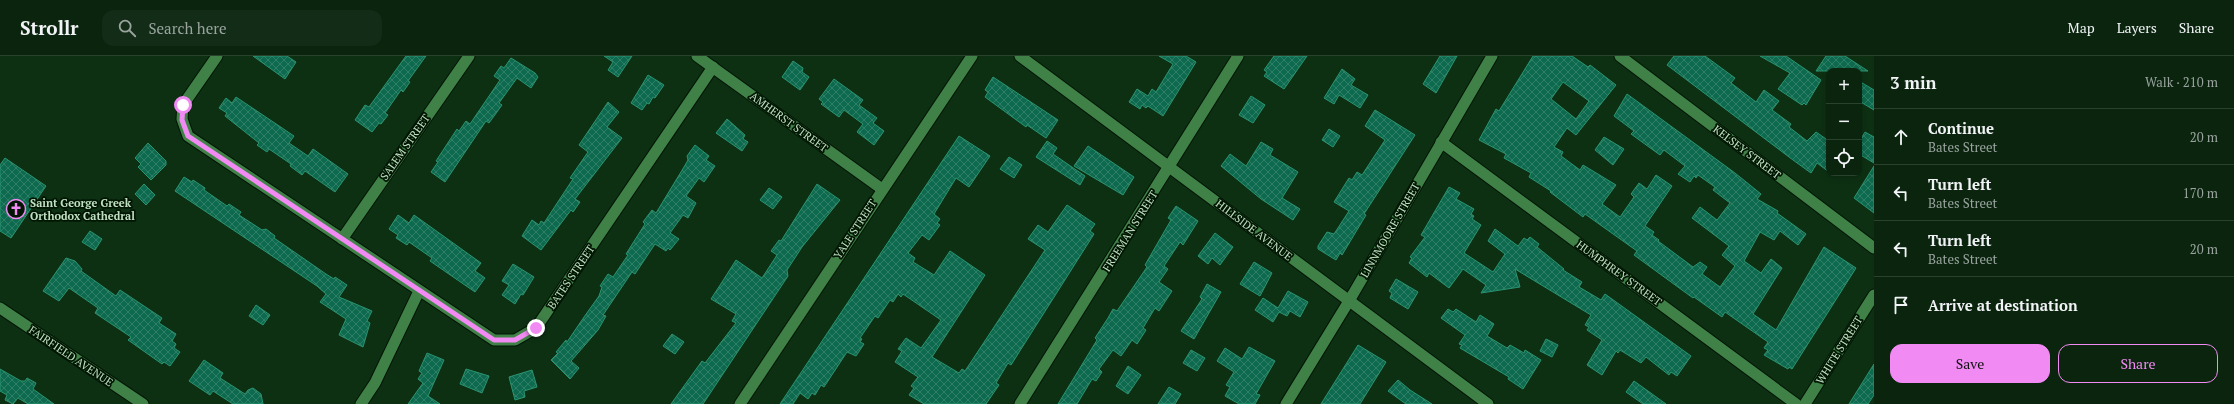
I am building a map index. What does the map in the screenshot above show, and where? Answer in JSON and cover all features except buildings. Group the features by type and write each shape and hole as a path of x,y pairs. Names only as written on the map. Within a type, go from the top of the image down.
{"street":[{"name":"BATES STREET","path":"217,56 183,105 182,120 188,136 494,340 515,340 536,328 713,68"},
{"name":"SALEM STREET","path":"342,239 469,56"},
{"name":"AMHERST STREET","path":"697,56 882,189"},
{"name":"YALE STREET","path":"740,404 972,56"},
{"name":"HILLSIDE AVENUE","path":"1020,56 1488,404"},
{"name":"FREEMAN STREET","path":"1020,404 1170,167 1238,56"},
{"name":"LINNMOORE STREET","path":"1286,404 1349,301 1492,56"},
{"name":"KELSEY STREET","path":"1620,56 1874,248"},
{"name":"HUMPHREY STREET","path":"1441,142 1796,404"},
{"path":"361,404 375,383 419,291"},
{"name":"WHITE STREET","path":"1805,404 1874,295"},
{"name":"FAIRFIELD AVENUE","path":"0,308 143,404"}],"place":[{"name":"Saint George Greek Orthodox Cathedral","path":"16,209"}],"route":[{"path":"183,105 182,120 188,136 494,340 515,340 536,328"}]}
